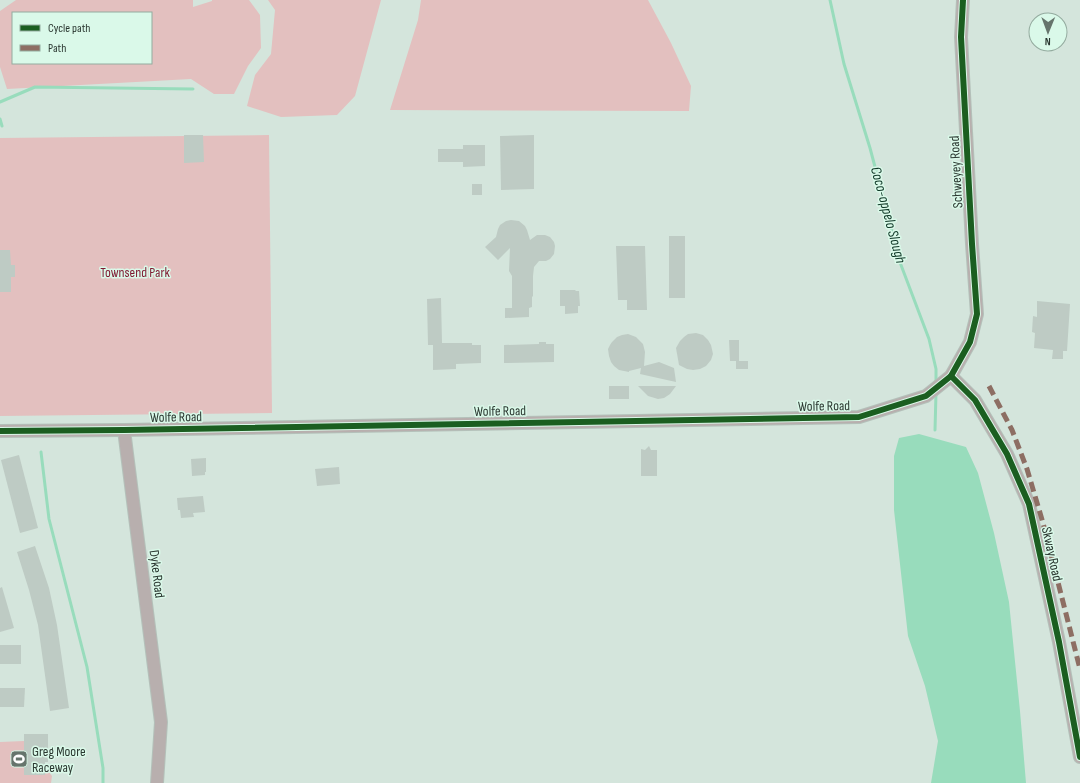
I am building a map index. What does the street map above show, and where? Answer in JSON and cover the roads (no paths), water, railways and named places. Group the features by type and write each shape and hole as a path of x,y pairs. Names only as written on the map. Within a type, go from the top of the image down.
{"street":[{"name":"Schweyey Road","path":"963,0 961,37 977,314 970,342"},
{"name":"Wolfe Road","path":"0,431 859,417 926,396 951,376 970,342"},
{"name":"Skway Road","path":"951,376 975,400 1006,454 1029,504 1080,757"},
{"name":"Dyke Road","path":"124,430 161,722 157,783"}],"waterway":[{"name":"Coco-oppelo Slough","path":"830,0 844,64 870,148 901,265 929,339 936,369 936,384"},
{"path":"0,102 35,87 193,89"},
{"path":"0,119 2,126"},
{"name":"Coco-oppelo Slough","path":"935,430 936,393"},
{"path":"41,452 49,519 87,667 103,768 103,783"}],"place":[{"name":"Greg Moore Raceway","path":"19,759"}],"park label":[{"name":"Townsend Park","path":"135,272"}]}
